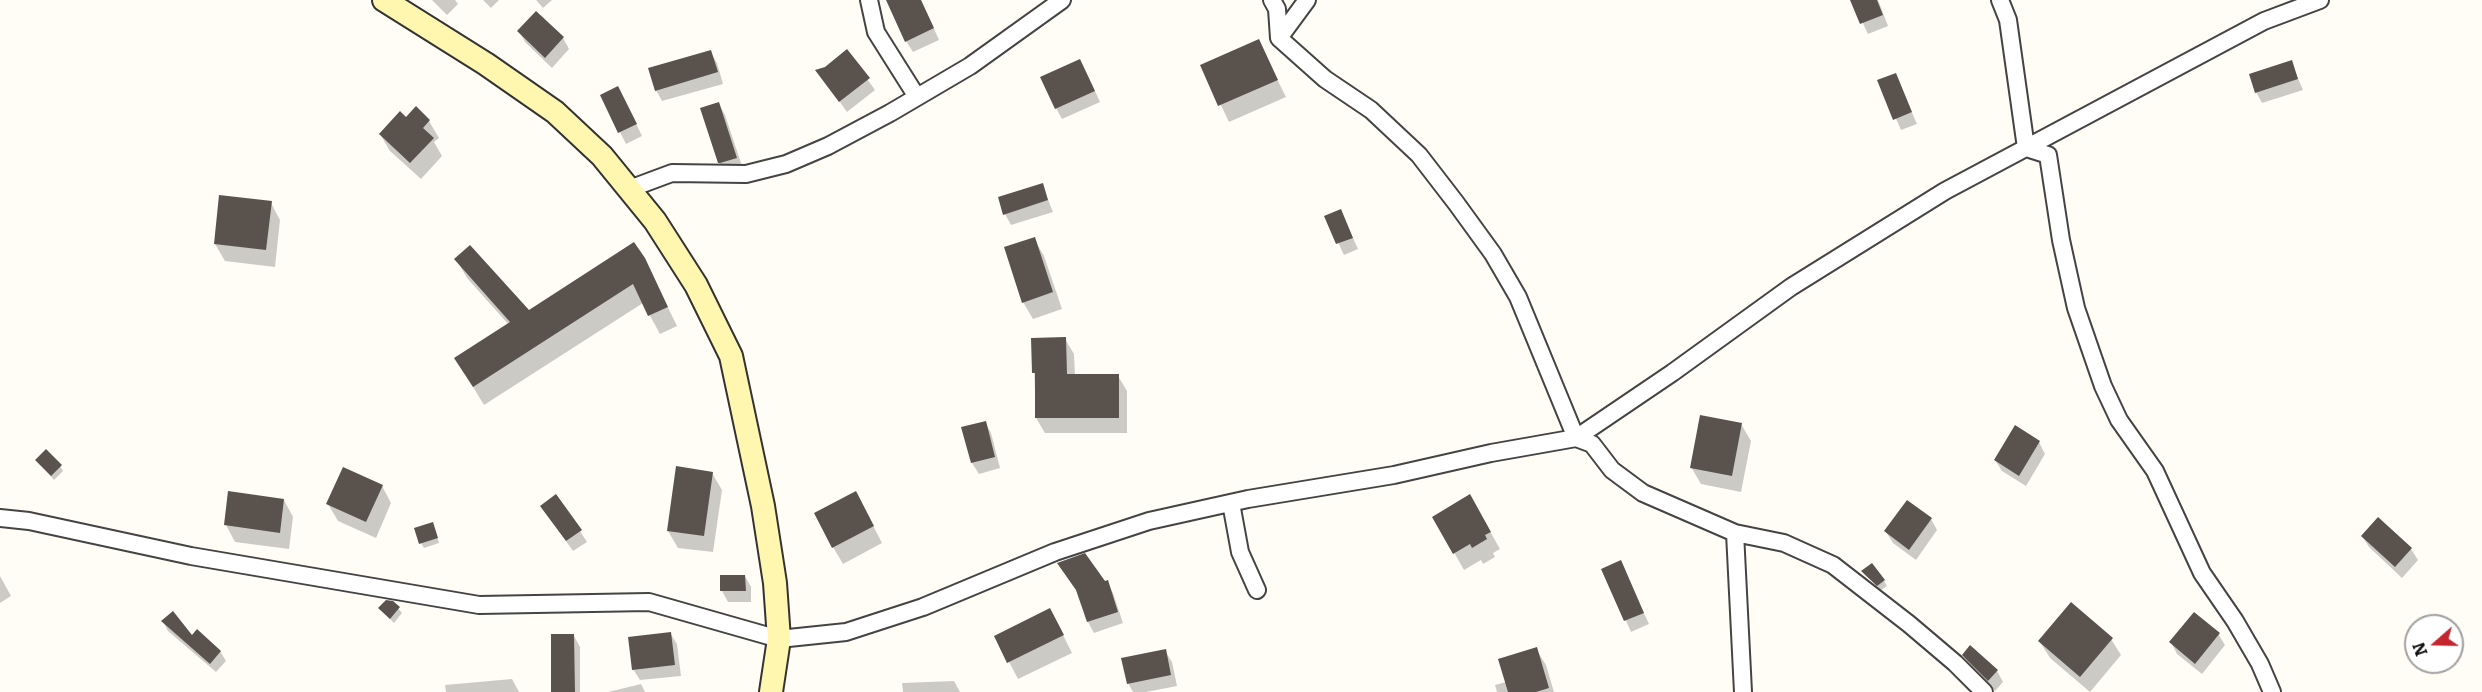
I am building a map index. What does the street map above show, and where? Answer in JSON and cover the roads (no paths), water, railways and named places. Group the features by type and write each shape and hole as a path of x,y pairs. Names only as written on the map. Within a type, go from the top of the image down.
{"street":[{"path":"384,0 486,64 555,112 602,156 629,189 655,221 696,285 731,356 763,506 775,583 779,639 771,692"},
{"path":"869,0 876,32 917,97"},
{"path":"629,189 672,173 746,174 786,164 828,146 970,66 1062,0"},
{"path":"1272,0 1277,9 1279,38 1325,79 1379,117 1419,155 1493,254 1518,297 1576,438 1592,444 1612,470 1643,493 1735,532 1784,543 1833,565 1932,644 1984,692"},
{"path":"1279,38 1307,0"},
{"path":"2000,0 2008,20 2026,148"},
{"path":"0,518 29,521 191,556 479,606 649,602 779,639 846,632 923,607 1055,552 1149,521 1231,502 1394,474 1576,438 1672,374 1791,287 1945,191 2264,21 2320,0"},
{"path":"2026,148 2048,155 2061,240 2076,308 2111,403 2137,448 2156,471 2202,573 2235,621 2260,664 2272,692"},
{"path":"1231,502 1240,552 1257,590"},
{"path":"1735,532 1743,692"}]}
